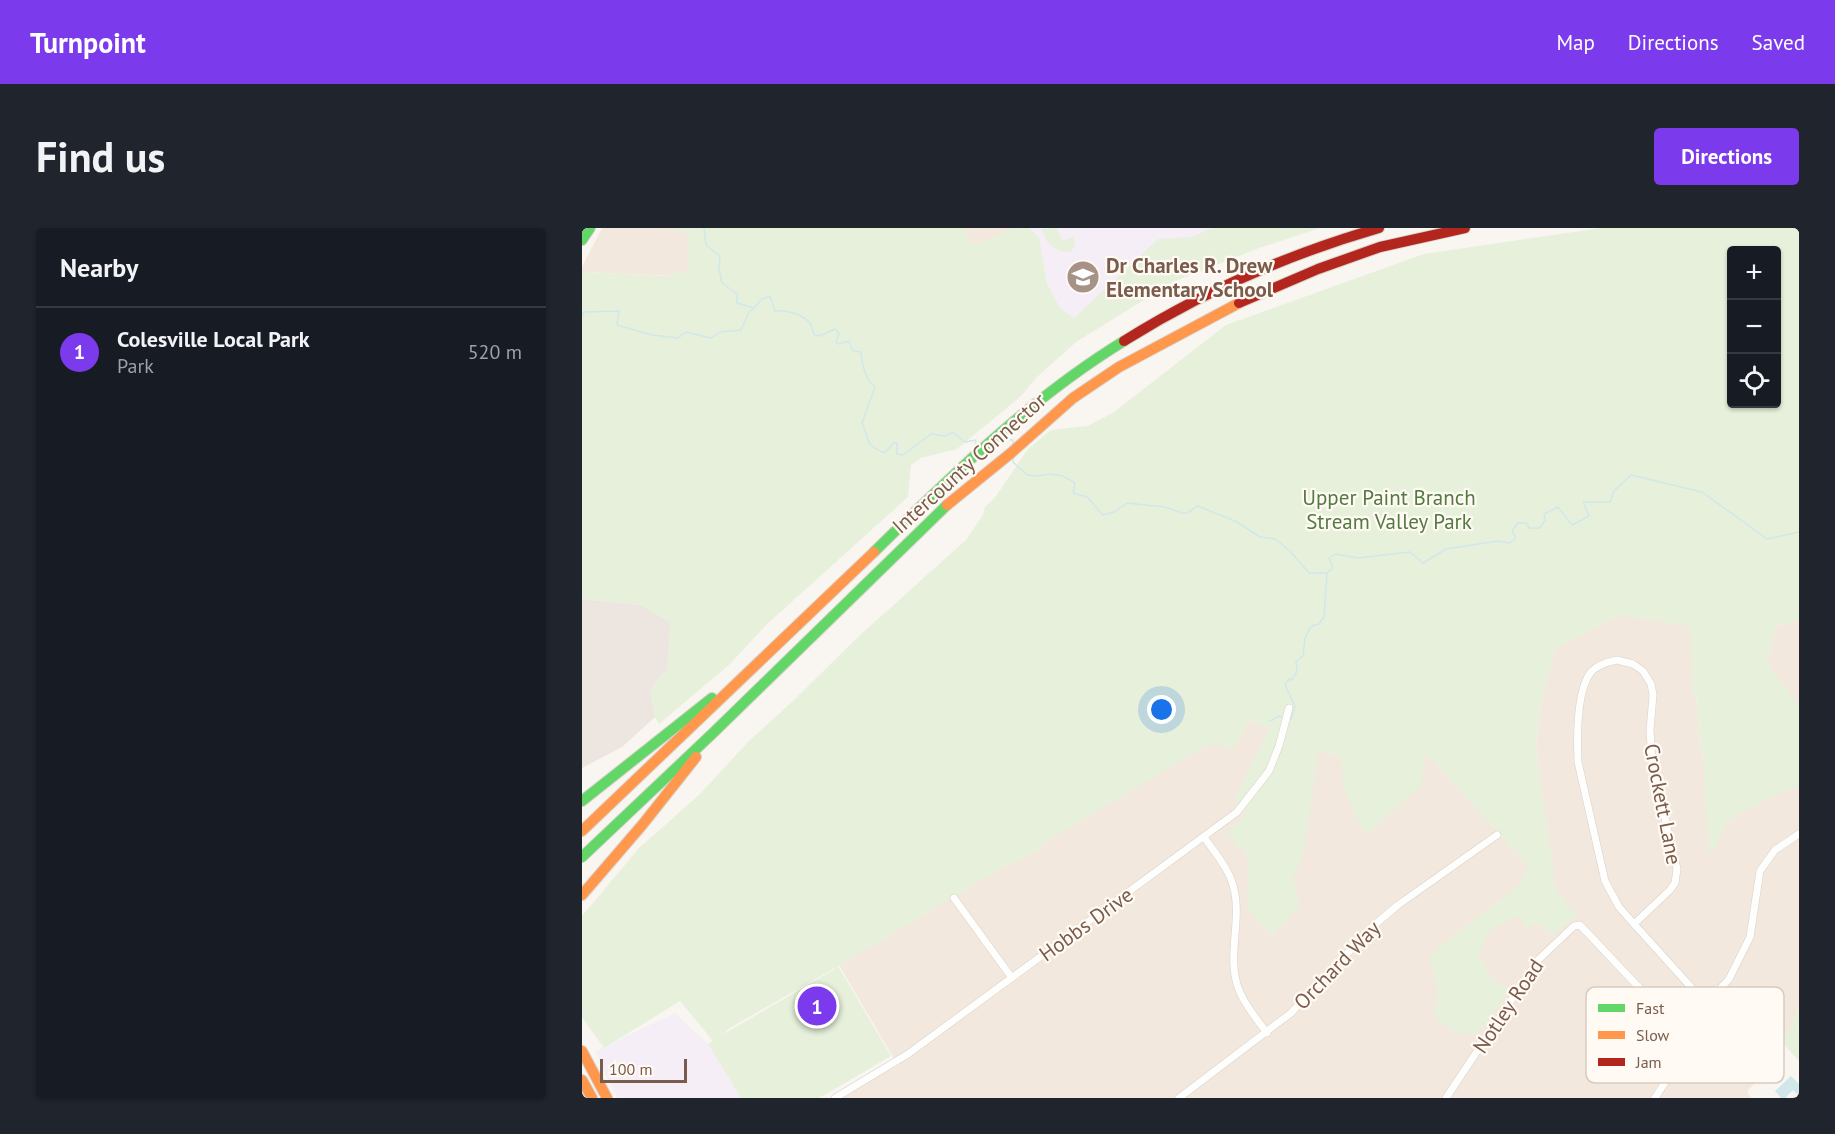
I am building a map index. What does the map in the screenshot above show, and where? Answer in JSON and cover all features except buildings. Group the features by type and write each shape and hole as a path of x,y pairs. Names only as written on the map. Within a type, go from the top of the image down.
{"main road":[{"path":"582,240 590,228"},
{"name":"Intercounty Connector","path":"582,831 923,502 1049,391 1144,328 1237,280 1308,250 1379,228"},
{"name":"Intercounty Connector","path":"582,857 944,508 1073,398 1119,367 1246,299 1318,269 1380,247 1465,228"},
{"path":"582,801 694,711 747,673"},
{"path":"582,895 683,775 712,733"},
{"path":"582,1051 608,1098"},
{"path":"582,1080 592,1098"}],"street":[{"name":"Crockett Lane","path":"1634,924 1671,890 1675,883 1677,869 1652,763 1650,730 1653,695 1651,684 1643,671 1633,664 1617,660 1599,666 1591,672 1583,686 1578,744 1578,762 1605,881 1619,907 1634,924 1692,987"},
{"name":"Hobbs Drive","path":"835,1098 908,1054 1237,812 1269,771 1279,746 1289,708"},
{"path":"1722,987 1729,979 1750,937 1760,871 1775,850 1799,834"},
{"name":"Orchard Way","path":"1179,1098 1267,1032 1310,995 1372,927 1398,905 1497,835"},
{"path":"1204,837 1223,864 1234,889 1237,906 1234,972 1238,989 1245,1004 1267,1032"},
{"path":"954,898 1012,978"},
{"name":"Notley Road","path":"1446,1098 1538,960 1574,926 1580,925 1639,987"},
{"name":"Notley Road","path":"1654,1098 1664,1083"}],"shaded area":[{"path":"602,228 698,228 700,277 582,272 582,267"},
{"path":"963,228 1016,228 970,247"},
{"name":"Dr Charles R. Drew Elementary School","path":"1024,228 1209,228 1210,230 1127,270 1074,318 1063,311 1056,301 1047,283 1045,268"},
{"path":"582,599 640,605 671,622 667,669 650,690 655,717 622,747 582,768"},
{"path":"1619,615 1690,625 1700,746 1718,823 1799,784 1799,1007 1791,1028 1784,1036 1784,987 1586,987 1586,1083 1755,1083 1747,1091 1751,1098 840,1098 897,1064 839,965 1013,861 1015,863 1042,838 1203,742 1249,721 1271,728 1319,750 1341,756 1426,752 1529,867 1555,890 1536,747 1541,701 1555,649"},
{"path":"1799,620 1799,710 1767,662 1776,626"},
{"path":"675,1013 708,1044 741,1098 617,1098 595,1051"}],"green space":[{"path":"665,228 963,228 972,246 1015,228 1029,228 1039,237 1047,283 1056,301 1063,311 1074,318 1158,239 1192,237 1212,228 1320,228 1259,248 1173,282 1076,342 1036,378 1021,396 957,449 921,458 911,465 908,497 766,625 730,664 659,724 655,717 650,690 667,669 671,622 640,605 582,599 582,272 667,276 688,270 687,233"},
{"path":"1056,228 1063,241 1074,236 1075,247 1070,252 1064,252 1052,246 1041,229"},
{"name":"Upper Paint Branch Stream Valley Park","path":"1601,228 1799,228 1799,620 1776,626 1767,662 1799,706 1799,787 1796,790 1793,787 1741,812 1723,827 1716,848 1710,854 1704,762 1700,746 1696,696 1693,694 1690,626 1619,615 1556,649 1541,701 1536,747 1556,891 1577,916 1552,936 1539,924 1525,927 1519,915 1491,929 1478,955 1491,977 1509,991 1478,1034 1456,1033 1435,1019 1438,990 1429,955 1518,886 1529,867 1426,753 1421,786 1365,835 1343,789 1341,756 1319,750 1303,854 1293,879 1300,905 1272,936 1247,908 1249,858 1226,832 1246,816 1235,798 1270,728 1249,721 1234,749 1209,744 1042,844 1041,849 1015,863 1013,861 838,966 891,1056 819,1098 741,1098 708,1044 713,1041 680,1001 604,1048 582,1017 582,916 639,848 700,794 748,742 859,636 966,540 983,515 985,507 994,499 1028,449 1051,430 1088,426 1114,412 1226,325 1424,254","holes":["835,969 724,1034 728,1029"]},
{"path":"1799,1007 1799,1061 1784,1044 1784,1036 1791,1028"}],"water":[{"path":"1791,1076 1799,1084 1799,1093 1793,1090 1785,1098 1781,1098 1775,1091"}],"waterway":[{"path":"704,228 706,245 720,256 719,268 722,283 737,294 737,303 754,308 762,299 770,296 775,311 800,315 811,325 814,335 820,336 835,329 839,333 836,342 838,344 849,341 853,351 861,352 866,376 875,387 862,423 868,440 873,446 884,453 894,443 897,443 897,454 903,455 931,434 945,436 953,432 965,442 976,440 975,447"},
{"path":"582,315 584,312 619,311 617,325 652,335 678,338 686,332 711,338 720,332 741,330 749,312 753,309"},
{"path":"997,443 1004,439 1013,440 1013,445"},
{"path":"1013,459 1013,462 1027,475 1063,476 1075,483 1073,493 1087,497 1103,515 1114,512 1127,503 1165,507 1182,513 1187,513 1198,506 1237,522 1260,537 1275,539 1290,551 1309,573 1327,573 1333,568 1329,558 1335,554 1358,558 1410,552 1423,563 1446,549 1498,541 1509,543 1516,538 1512,531 1518,523 1527,523 1529,528 1540,528 1545,520 1544,514 1558,507 1572,525 1589,516 1583,502 1610,502 1614,491 1631,475 1702,492 1767,539 1799,532"},
{"path":"1288,718 1291,719 1295,706 1285,685 1289,679 1292,680 1297,671 1296,661 1303,656 1305,638 1311,626 1319,624 1324,617 1327,574"},
{"path":"1270,721 1279,716 1283,717"}],"traffic: fast":[{"path":"582,240 590,228"},
{"path":"874,552 993,439 1057,387 1124,341"},
{"path":"582,857 947,505"},
{"path":"582,801 712,698"}],"traffic: slow":[{"path":"947,505 1073,398 1119,367 1239,303"},
{"path":"582,831 874,552"},
{"path":"582,895 643,824 696,757"},
{"path":"582,1051 607,1098"},
{"path":"582,1080 592,1098"}],"traffic: jam":[{"path":"1124,341 1216,290 1280,262 1379,228"},
{"path":"1239,303 1318,269 1380,247 1465,228"}],"place":[{"name":"Dr Charles R. Drew Elementary School","path":"1083,277"},
{"name":"Colesville Local Park","path":"817,1006"}]}
